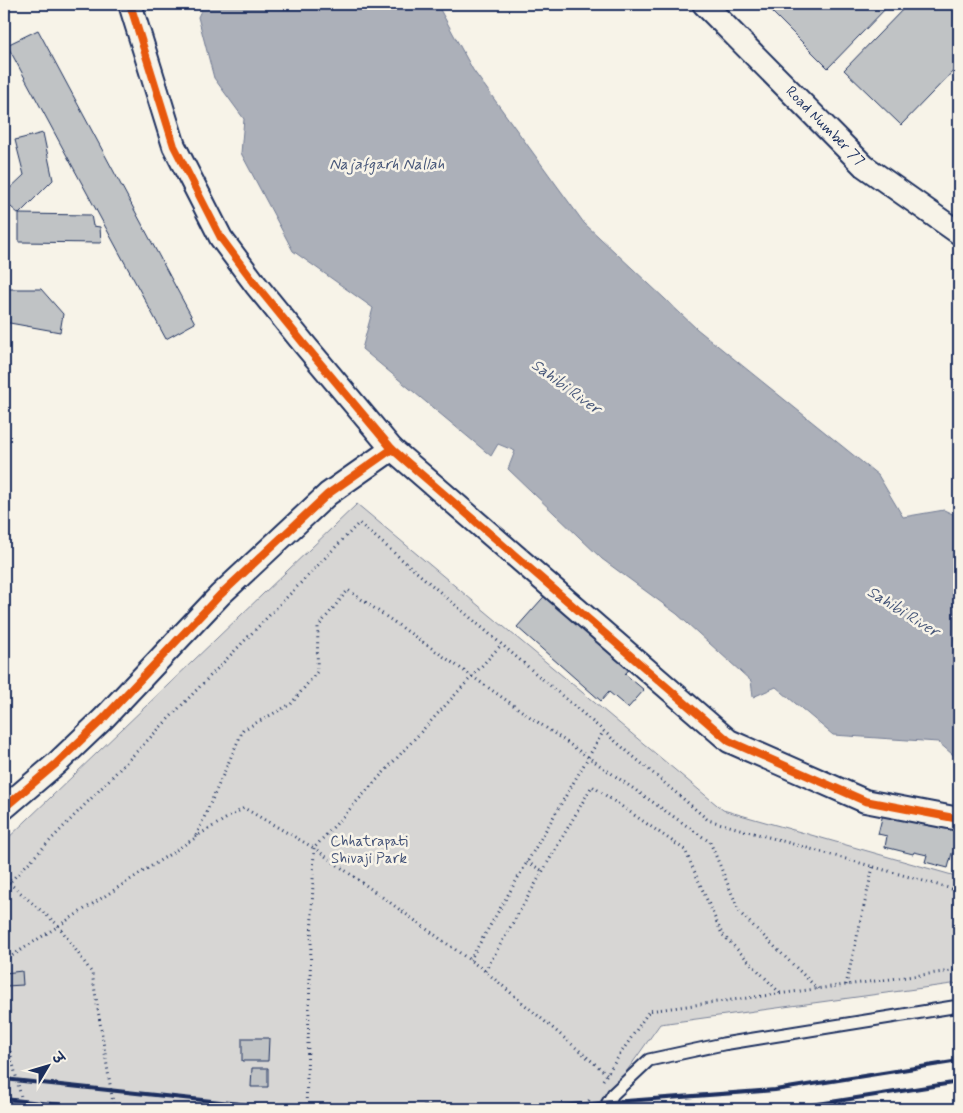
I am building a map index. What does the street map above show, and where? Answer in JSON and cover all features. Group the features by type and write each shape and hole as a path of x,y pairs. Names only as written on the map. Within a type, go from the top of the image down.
{"street":[{"path":"130,4 174,146 221,238 256,285 392,449 729,741 865,801 959,819"},
{"name":"Road Number 77","path":"704,4 864,166 959,233"},
{"path":"4,808 57,763 103,719 220,595 328,494 392,449"}],"lane":[{"path":"604,1109 613,1094 649,1060 723,1044 959,1006"}],"path":[{"path":"4,888 359,523 708,820 959,891"},
{"path":"194,838 243,730 291,704 317,672 318,627 348,590 710,842 740,913 818,989"},
{"path":"306,1109 314,848 501,645"},
{"path":"470,960 604,732"},
{"path":"484,972 592,786 685,850 722,934 781,994"},
{"path":"4,961 194,838 244,808 314,848 470,960 607,1074"},
{"path":"528,862 543,871"},
{"path":"846,985 873,867"},
{"path":"9,884 58,925 92,973 114,1109"},
{"path":"602,1081 649,1012 959,970"},
{"path":"4,1027 24,1109"},
{"path":"583,1109 593,1095"}],"green space":[{"name":"Chhatrapati Shivaji Park","path":"357,504 723,810 959,877 959,983 660,1024 600,1109 4,1109 4,842"}],"water":[{"name":"Najafgarh Nallah","path":"204,4 437,4 473,70 584,223 697,329 878,475 903,517 944,510 959,517 959,760 938,742 833,735 776,687 753,697 751,681 677,614 602,559 508,469 515,451 498,444 491,456 362,349 373,308 293,251 241,153 244,119 214,78 198,17"}],"building":[{"path":"780,4 890,4 828,68 772,12"},
{"path":"908,4 959,4 959,65 901,125 844,70"},
{"path":"38,30 195,323 166,339 7,45"},
{"path":"43,133 53,180 19,214 4,201 4,194 24,175 15,140"},
{"path":"19,214 91,215 93,226 100,227 101,243 19,242"},
{"path":"5,289 41,289 63,314 60,332 4,322"},
{"path":"549,591 633,665 625,674 644,690 628,708 609,692 601,701 517,627"},
{"path":"885,806 959,825 959,855 952,853 948,868 925,862 927,855 914,852 913,854 885,847 887,836 878,834"},
{"path":"22,971 23,985 6,986 5,973"},
{"path":"242,1038 269,1038 268,1061 242,1061"},
{"path":"252,1068 268,1068 268,1087 251,1087"}],"railway":[{"path":"518,1109 775,1090 959,1061"},
{"path":"4,1079 259,1106 493,1109"},
{"path":"786,1109 959,1082"},
{"path":"4,1099 98,1109"}],"cycle path":[{"path":"130,4 174,146 221,238 256,285 392,449 729,741 865,801 959,819"},
{"path":"4,808 57,763 103,719 220,595 328,494 392,449"}],"water label":[{"name":"Sahibi River","path":"566,387"},
{"name":"Sahibi River","path":"903,612"}]}
